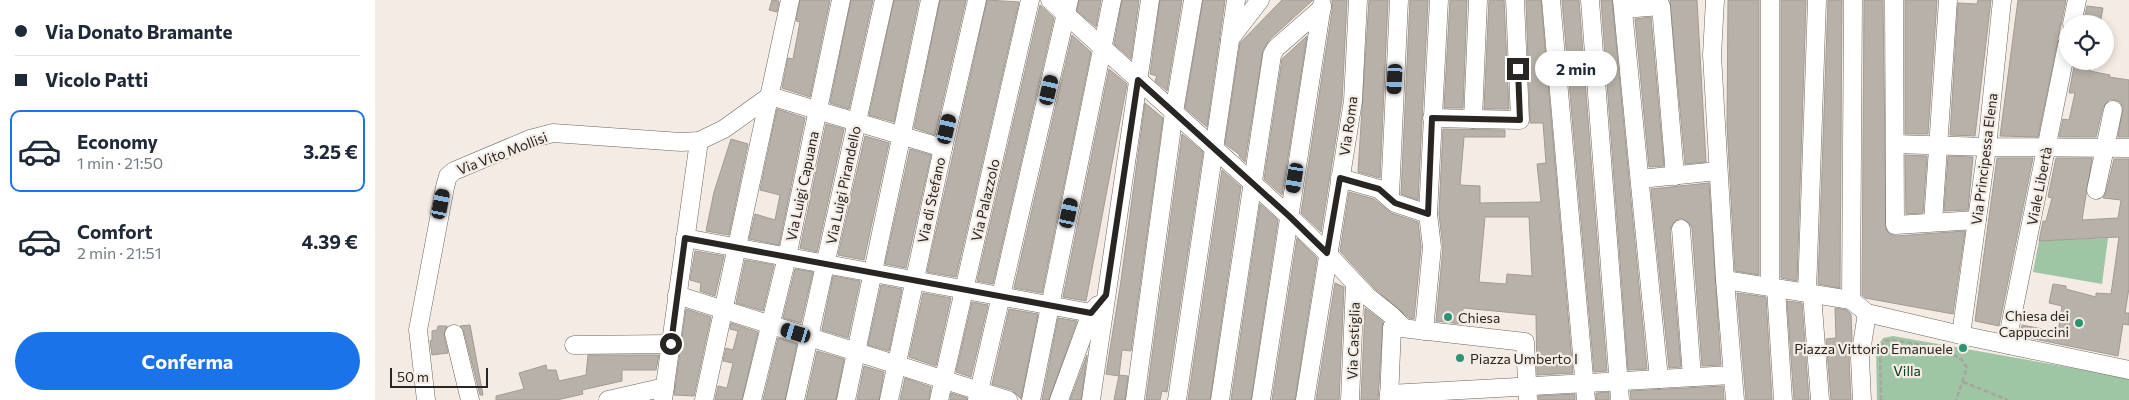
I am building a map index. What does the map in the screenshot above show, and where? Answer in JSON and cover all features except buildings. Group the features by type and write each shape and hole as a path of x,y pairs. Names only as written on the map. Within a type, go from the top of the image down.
{"street":[{"path":"704,400 790,0"},
{"name":"Via Luigi Capuana","path":"752,400 787,257 841,0"},
{"name":"Via Luigi Pirandello","path":"795,400 884,0"},
{"path":"846,400 903,136 930,0"},
{"name":"Via di Stefano","path":"889,400 977,0"},
{"name":"Via Palazzolo","path":"939,400 1030,0"},
{"path":"1050,0 1068,7 1104,48 1289,216 1396,323 1525,342 1529,392"},
{"path":"1031,400 1104,48 1112,0"},
{"path":"1091,400 1150,0"},
{"path":"1135,400 1174,112 1193,0"},
{"path":"1177,400 1236,0"},
{"path":"1230,40 1260,0"},
{"name":"Via Roma","path":"1305,400 1327,253 1353,101 1358,0"},
{"path":"1390,196 1399,0"},
{"path":"1425,327 1432,247 1428,214 1439,0"},
{"path":"1473,119 1478,0"},
{"path":"1432,118 1520,120 1515,0"},
{"path":"1551,0 1585,392"},
{"path":"1591,0 1620,400"},
{"path":"1715,0 1712,55 1725,280 1735,400"},
{"path":"1770,0 1773,288 1783,400"},
{"path":"1817,0 1810,293 1820,400"},
{"path":"1851,300 1853,0"},
{"path":"1894,0 1895,225 1977,220"},
{"path":"1933,222 1948,0"},
{"name":"Via Principessa Elena","path":"1961,335 1987,147 2002,0"},
{"path":"2074,15 2077,0"},
{"path":"1220,400 1272,55 1276,48 1323,4"},
{"path":"1261,400 1323,4"},
{"path":"1659,379 1623,4 1661,6 1675,176"},
{"path":"978,395 1068,7"},
{"name":"Viale Libertà","path":"2009,345 2062,70"},
{"path":"770,96 943,148"},
{"name":"Via Vito Mollisi","path":"426,400 418,330 445,187 448,176 453,171 530,139 553,133 681,142 699,141 724,129 770,96"},
{"path":"2095,190 2113,110"},
{"path":"608,400 664,394 699,141"},
{"path":"1895,144 2129,148"},
{"path":"1639,179 1718,171"},
{"path":"1340,178 1379,189 1390,196 1395,203 1428,214"},
{"path":"1681,229 1692,377"},
{"path":"685,238 1091,313"},
{"path":"1725,280 1851,300 1867,313 1961,335 2129,370"},
{"name":"Via Castiglia","path":"1350,400 1355,283"},
{"path":"677,295 944,380 978,395 1008,400"},
{"path":"1059,400 1091,313 1106,295"},
{"path":"1862,400 1860,358 1867,313"},
{"path":"1396,323 1389,398 1529,392 1585,392 1619,382 1732,375"},
{"path":"454,334 470,400"},
{"path":"574,345 671,344"}],"path":[{"path":"1946,349 1961,335"},
{"path":"1881,400 1880,349 1885,341 1892,340 1946,349 1962,360 1967,368 1956,400"},
{"path":"1963,382 2008,400"}],"green space":[{"path":"2108,238 2102,284 2033,272 2039,241"},
{"name":"Villa","path":"1893,336 2129,378 2129,400 1877,400 1876,348 1883,338"}],"place":[{"name":"Chiesa","path":"1448,317"},
{"name":"Chiesa dei Cappuccini","path":"2079,323"},
{"name":"Piazza Vittorio Emanuele","path":"1963,348"},
{"name":"Piazza Umberto I","path":"1460,358"}],"route":[{"path":"671,344 685,238 1091,313 1106,295 1138,80 1289,216 1327,253 1340,178 1379,189 1390,196 1395,203 1428,214 1432,118 1520,120 1518,69"}]}
